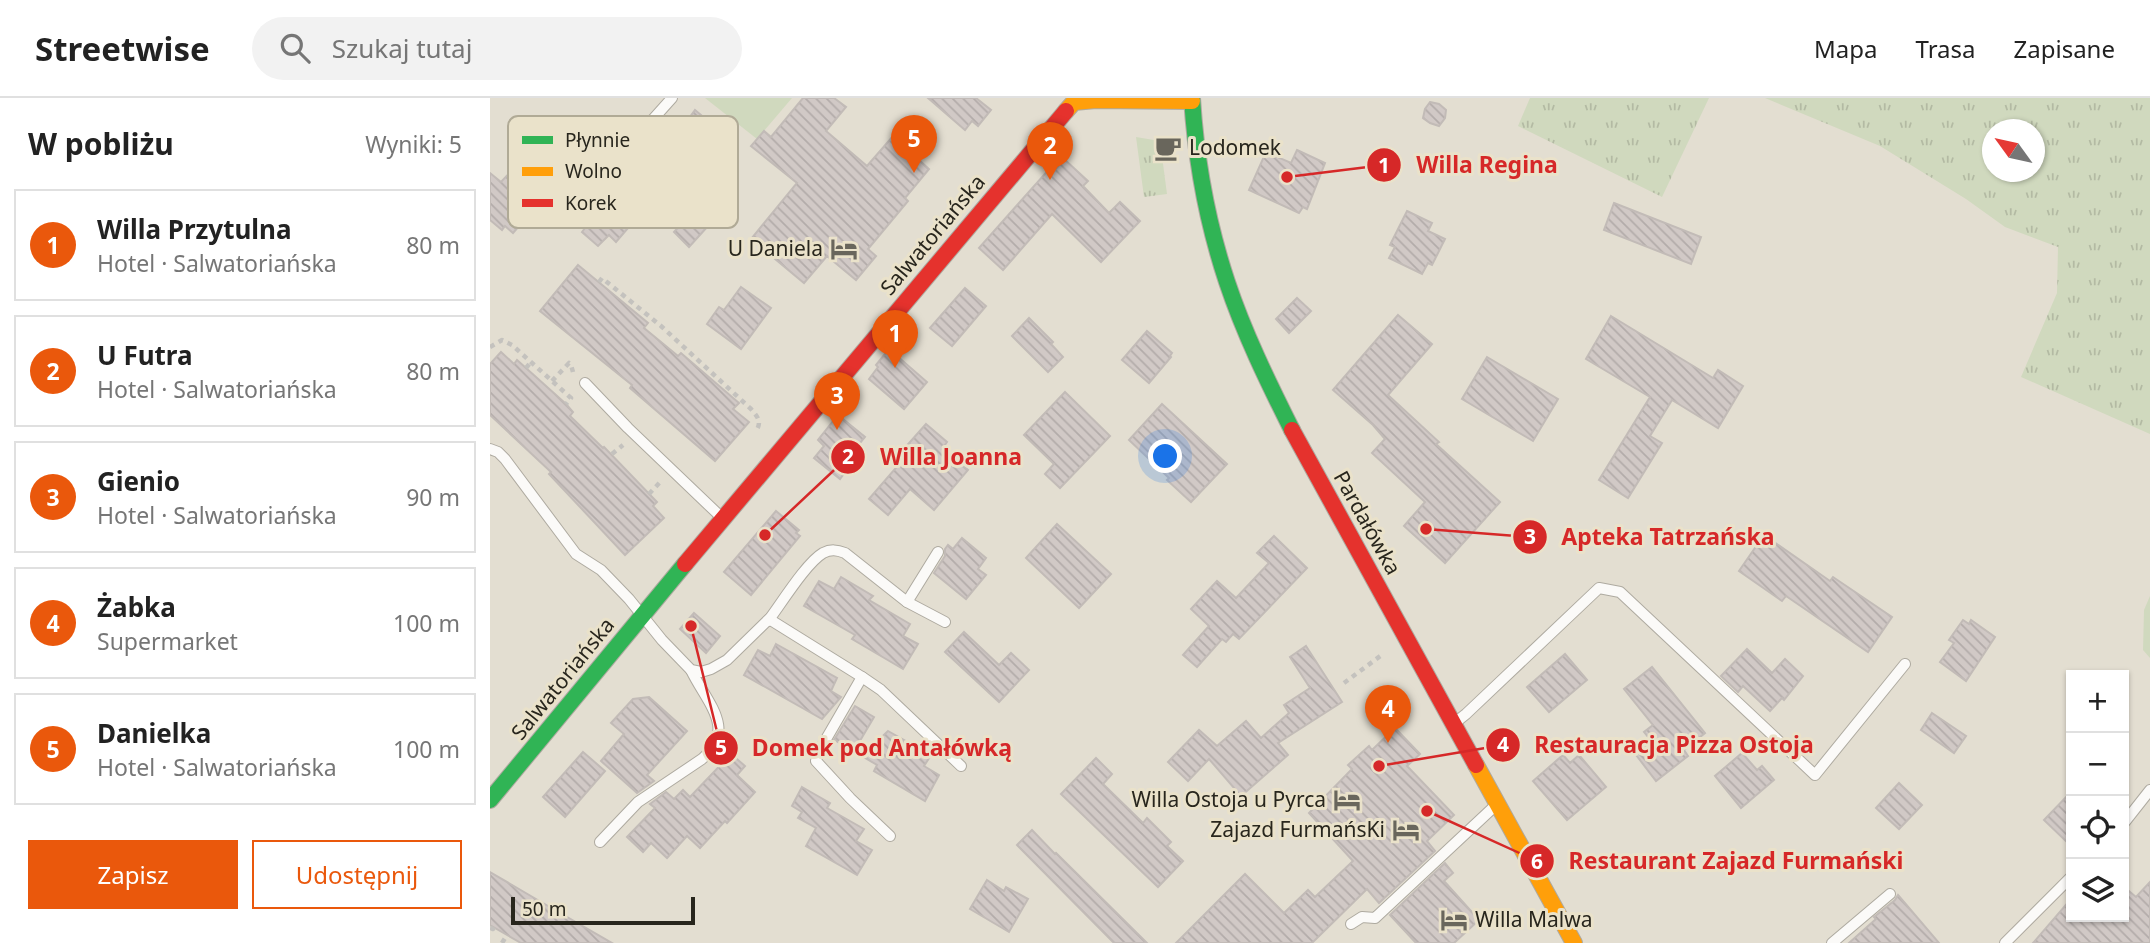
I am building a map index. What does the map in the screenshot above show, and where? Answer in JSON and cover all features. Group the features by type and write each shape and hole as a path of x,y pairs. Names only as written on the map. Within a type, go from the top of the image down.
{"street":[{"name":"Salwatoriańska","path":"490,800 1072,100 1192,99"},
{"name":"Pardałówka","path":"1192,99 1196,150 1207,213 1218,257 1244,326 1302,450 1574,943"}],"lane":[{"path":"656,116 672,98"},
{"path":"585,383 722,518"},
{"path":"490,449 505,459 576,554 601,570 642,616"},
{"path":"691,670 701,672 727,660 768,621 811,564 823,554 835,550 845,553 907,602 945,622"},
{"path":"907,602 938,552"},
{"path":"1454,723 1599,588 1620,592 1815,775 1905,663"},
{"name":"Salwatoriańska","path":"600,842 638,802 710,752 716,742 719,726 716,714 691,670 642,616"},
{"path":"768,621 769,619 881,690 961,766"},
{"path":"862,677 816,761 890,836"},
{"path":"2129,816 2150,790"},
{"path":"1351,924 1362,917 1375,918 1498,803"},
{"path":"2005,943 2066,882"},
{"path":"1832,943 1890,894"}],"path":[{"path":"599,282 602,278 759,417 758,429 750,439"},
{"path":"490,346 498,341 506,341 571,398 566,404"},
{"path":"526,368 531,362"},
{"path":"1344,683 1389,651"},
{"path":"502,943 507,935"}],"green space":[{"path":"705,98 792,98 757,139 738,124 738,116 728,116"},
{"path":"1530,98 1709,98 1662,197 1518,126"},
{"path":"1765,98 2150,98 2150,434 2021,377 2057,293 2058,247 2005,227 1966,199 1880,146"},
{"path":"1136,137 1160,141 1167,194 1144,197"},
{"path":"2150,596 2150,658 2143,650 2144,610"}],"building":[{"path":"803,98 834,98 846,107 826,131 867,166 894,135 920,157 918,159 929,169 905,198 908,201 868,249 876,256 856,280 827,256 804,283 751,239 797,183 751,146 764,131 771,137"},
{"path":"928,98 976,98 991,110 978,126 972,121 965,130"},
{"path":"1430,102 1439,104 1446,110 1445,118 1439,126 1423,118"},
{"path":"695,110 702,116 691,116"},
{"path":"1297,150 1325,163 1307,209 1303,207 1299,213 1249,190 1266,152 1291,163"},
{"path":"1064,159 1088,181 1083,186 1109,213 1120,202 1140,221 1101,262 1052,214 1003,270 979,248 1051,167 1055,170"},
{"path":"490,173 501,182 508,174 508,228 517,228 513,233 505,226 502,230 490,220"},
{"path":"1614,203 1701,237 1691,264 1604,230"},
{"path":"1407,211 1432,223 1428,231 1445,239 1432,265 1428,263 1422,274 1389,258 1395,247 1390,245"},
{"path":"585,228 628,228 616,242 609,235 598,246 582,232"},
{"path":"678,228 706,228 689,247 674,232"},
{"path":"578,265 648,323 644,328 678,356 681,353 739,403 733,409 749,422 715,461 630,388 632,385 540,311"},
{"path":"741,287 771,308 741,349 707,324 719,307 724,310"},
{"path":"965,288 986,306 952,346 930,328"},
{"path":"1297,298 1311,311 1289,333 1276,319"},
{"path":"1398,315 1432,344 1388,395 1439,442 1436,444 1500,502 1445,563 1404,526 1425,502 1372,453 1385,439 1333,390"},
{"path":"1611,316 1713,378 1718,370 1743,386 1718,428 1672,400 1650,436 1662,443 1628,498 1599,480 1650,397 1586,359"},
{"path":"1029,318 1053,342 1051,344 1063,357 1048,372 1012,336"},
{"path":"1147,331 1172,353 1149,383 1122,360"},
{"path":"889,349 927,382 904,409 869,379"},
{"path":"501,352 514,364 517,360 566,404 573,412 570,416 657,502 653,506 664,518 625,555 549,474 551,472 490,415 490,364"},
{"path":"1487,357 1558,399 1533,441 1462,399"},
{"path":"1065,392 1110,436 1060,488 1045,474 1054,464 1024,435"},
{"path":"1162,404 1227,464 1191,502 1129,440"},
{"path":"838,415 865,437 846,460 851,464 840,479 814,458 824,446 818,440"},
{"path":"926,424 947,442 942,449 968,470 934,510 910,489 888,515 869,499 908,454 903,450"},
{"path":"776,511 799,530 796,533 800,536 751,595 724,572"},
{"path":"1057,524 1111,574 1079,608 1026,558"},
{"path":"1764,535 1830,581 1833,577 1892,617 1868,652 1786,596 1782,601 1739,571"},
{"path":"1274,536 1307,568 1239,639 1233,634 1226,642 1222,639 1197,667 1183,655 1209,626 1191,609 1217,581 1236,598 1269,563 1257,553"},
{"path":"962,538 986,558 978,569 986,575 966,599 934,573 945,556 948,545 953,549"},
{"path":"841,577 873,596 869,600 910,624 903,636 918,644 903,669 852,639 855,635 804,606 819,581 834,589"},
{"path":"694,613 720,636 706,653 680,629"},
{"path":"1963,620 1969,624 1971,620 1995,637 1966,681 1940,662 1954,643 1949,640"},
{"path":"964,632 999,665 1011,653 1029,670 999,702 945,652"},
{"path":"776,644 837,678 831,691 841,697 822,719 744,675 758,650 770,656"},
{"path":"1306,646 1342,702 1278,743 1288,755 1241,796 1209,759 1188,781 1168,762 1199,730 1217,746 1246,721 1261,738 1289,713 1284,705 1310,688 1290,657"},
{"path":"1747,649 1772,673 1785,659 1803,676 1784,700 1782,698 1770,711 1743,686 1738,692 1721,676"},
{"path":"1565,654 1587,680 1549,712 1527,687"},
{"path":"1652,667 1705,733 1684,750 1688,756 1656,781 1633,751 1649,738 1644,732 1653,725 1624,689"},
{"path":"649,697 687,731 647,775 654,781 637,793 601,761 624,734 611,723 633,699"},
{"path":"855,706 874,717 854,751 834,740"},
{"path":"1932,713 1966,736 1954,753 1921,730"},
{"path":"1395,728 1420,754 1407,766 1454,815 1427,841 1435,851 1379,903 1367,889 1312,943 1176,943 1245,874 1284,913 1308,890 1315,897 1353,861 1309,813 1352,769 1348,765 1369,746 1372,750"},
{"path":"888,731 931,755 924,766 939,775 925,801 874,771 877,765 862,756"},
{"path":"583,752 605,771 565,817 543,797"},
{"path":"1742,753 1757,770 1762,766 1774,780 1741,808 1715,776"},
{"path":"731,754 745,766 737,775 755,792 700,848 687,836 667,858 651,843 643,852 627,837 655,808 650,804 666,792 674,799 683,790 690,797"},
{"path":"1563,755 1570,763 1579,755 1606,787 1567,820 1533,781"},
{"path":"1096,758 1112,774 1103,784 1143,823 1147,818 1171,842 1167,846 1183,861 1158,887 1061,794"},
{"path":"1899,783 1922,805 1899,829 1876,808"},
{"path":"802,787 830,803 827,808 864,829 856,841 872,850 857,875 806,846 816,828 798,818 802,812 792,806"},
{"path":"2066,797 2066,841 2044,820"},
{"path":"1032,830 1147,943 1114,943 1017,845"},
{"path":"1445,863 1453,873 1444,881 1479,920 1454,943 1416,943 1390,915"},
{"path":"490,872 612,943 521,943 507,935 490,925"},
{"path":"987,880 1004,891 1006,887 1028,899 1009,932 970,909"},
{"path":"2150,882 2150,943 2033,943 2066,905 2066,922 2129,922 2129,891 2136,897"},
{"path":"1898,895 1939,943 1849,943 1876,919 1874,917"}],"traffic: fast":[{"path":"1192,98 1196,145 1220,259 1249,339 1292,430"},
{"path":"490,800 685,564"}],"traffic: slow":[{"path":"1066,111 1074,102 1096,100 1192,101"},
{"path":"1476,765 1574,943"}],"traffic: jam":[{"path":"685,564 1066,111"},
{"path":"1292,430 1476,765"}],"place":[{"name":"Lodomek","path":"1168,148"},
{"name":"Danielka","path":"914,173"},
{"name":"Willa Regina","path":"1287,177"},
{"name":"U Futra","path":"1050,180"},
{"name":"U Daniela","path":"844,249"},
{"name":"Willa Przytulna","path":"895,368"},
{"name":"Gienio","path":"837,430"},
{"name":"Apteka Tatrzańska","path":"1426,529"},
{"name":"Willa Joanna","path":"765,535"},
{"name":"Domek pod Antałówką","path":"691,626"},
{"name":"Żabka","path":"1388,743"},
{"name":"Restauracja Pizza Ostoja","path":"1379,766"},
{"name":"Willa Ostoja u Pyrca","path":"1347,800"},
{"name":"Restaurant Zajazd Furmański","path":"1427,811"},
{"name":"Zajazd FurmańsKi","path":"1406,830"},
{"name":"Willa Malwa","path":"1454,920"}]}
